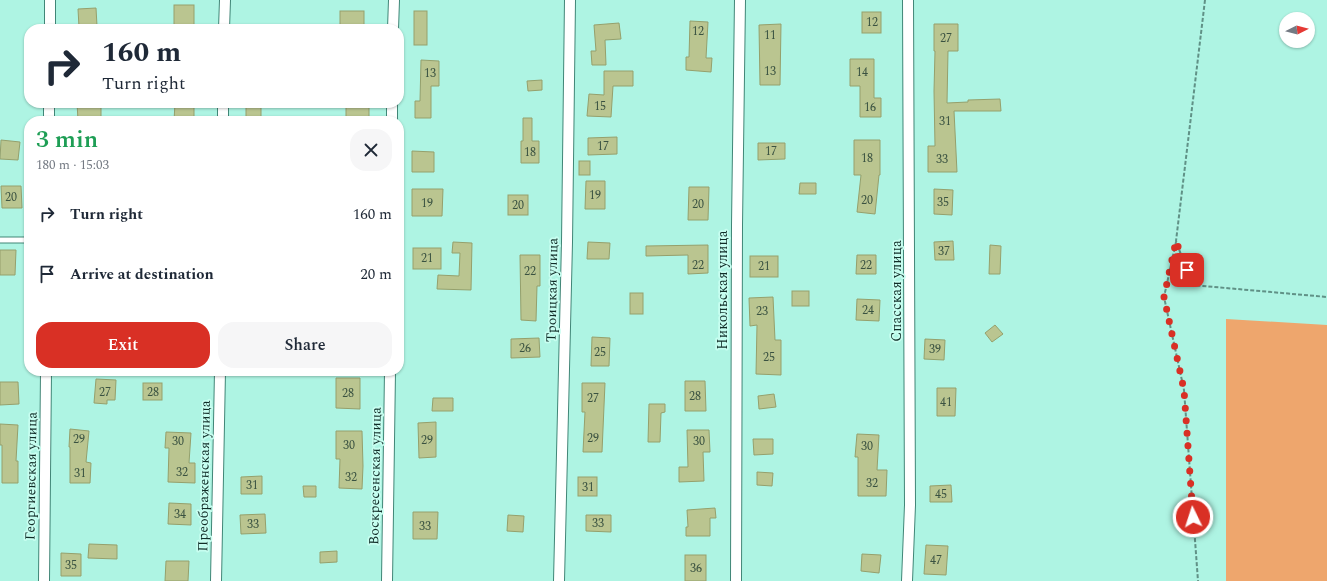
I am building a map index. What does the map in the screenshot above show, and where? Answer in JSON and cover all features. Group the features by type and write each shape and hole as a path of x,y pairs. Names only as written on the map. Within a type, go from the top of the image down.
{"street":[{"path":"50,0 50,24"},
{"path":"224,24 225,0"},
{"path":"393,24 394,0"},
{"name":"Троицкая улица","path":"559,581 570,0"},
{"name":"Никольская улица","path":"736,581 737,225 740,0"},
{"name":"Спасская улица","path":"907,581 910,506 908,0"},
{"name":"Георгиевская улица","path":"44,581 46,376"},
{"name":"Преображенская улица","path":"216,581 220,376"},
{"name":"Воскресенская улица","path":"387,581 390,376"}],"lane":[{"path":"0,240 24,240"}],"path":[{"path":"1198,581 1184,390 1164,297 1176,241 1205,0"},
{"path":"1176,241 1192,285 1327,297"}],"shaded area":[{"path":"1226,319 1327,325 1327,581 1226,581"}],"building":[{"path":"174,5 194,5 194,24 174,24"},
{"path":"96,8 97,24 79,24 78,9"},
{"path":"340,11 364,11 364,24 340,24"},
{"path":"414,11 427,11 427,45 414,45"},
{"path":"862,12 881,12 881,33 862,33"},
{"path":"690,21 708,22 706,58 712,58 711,72 686,70 686,57 689,57"},
{"path":"619,23 621,39 605,40 606,65 592,65 591,51 596,51 594,25"},
{"path":"781,24 780,85 760,85 759,25"},
{"path":"934,24 958,24 958,51 948,51 947,103 968,102 968,100 1000,99 1001,111 954,111 957,172 928,172 928,146 935,146"},
{"path":"850,59 874,59 874,98 881,98 881,117 860,117 860,86 850,86"},
{"path":"421,60 439,61 439,86 431,86 431,118 415,118 415,101 420,101"},
{"path":"604,71 633,71 633,86 613,86 611,117 587,116 589,94 604,95"},
{"path":"542,80 542,90 528,91 527,81"},
{"path":"77,108 101,108 101,116 78,116"},
{"path":"175,108 194,108 194,116 174,116"},
{"path":"246,108 261,108 261,116 246,116"},
{"path":"346,108 369,108 369,116 346,116"},
{"path":"523,118 532,118 532,141 539,141 539,163 521,163"},
{"path":"617,137 617,154 588,155 588,138"},
{"path":"1,140 20,142 18,160 0,159"},
{"path":"854,140 880,140 880,175 875,214 857,212 861,175 854,175"},
{"path":"758,143 785,143 785,159 758,160"},
{"path":"412,151 434,152 434,172 412,172"},
{"path":"579,161 590,161 590,175 579,175"},
{"path":"586,181 605,181 605,209 585,209"},
{"path":"800,183 816,183 816,194 799,194"},
{"path":"1,186 21,186 22,208 2,208"},
{"path":"689,187 709,187 708,220 688,220"},
{"path":"412,189 443,189 442,216 412,216"},
{"path":"934,189 953,190 952,215 934,214"},
{"path":"508,195 528,195 528,215 508,215"},
{"path":"953,241 954,260 935,260 934,242"},
{"path":"453,242 472,243 471,290 437,289 438,275 459,276 460,253 452,253"},
{"path":"588,242 610,243 609,259 587,259"},
{"path":"708,245 708,273 688,274 688,255 646,256 646,246"},
{"path":"990,245 1001,246 1000,274 989,274"},
{"path":"413,248 441,248 441,269 413,269"},
{"path":"0,250 16,250 15,275 0,275"},
{"path":"520,255 540,255 540,286 537,286 536,321 521,320"},
{"path":"857,255 876,255 876,274 856,274"},
{"path":"750,256 778,256 778,277 750,277"},
{"path":"792,291 809,291 809,306 792,306"},
{"path":"630,293 643,293 643,314 630,314"},
{"path":"773,297 775,340 781,340 781,375 756,374 757,325 750,326 749,298"},
{"path":"857,299 880,300 879,321 856,320"},
{"path":"995,325 1003,334 992,342 985,333"},
{"path":"592,337 610,338 609,366 591,366"},
{"path":"539,338 540,357 511,358 511,339"},
{"path":"925,339 945,340 944,360 924,359"},
{"path":"336,378 360,378 360,409 336,408"},
{"path":"96,379 116,380 115,400 107,400 107,404 94,403"},
{"path":"685,381 705,381 706,411 685,411"},
{"path":"0,382 18,382 19,404 0,405"},
{"path":"143,383 162,383 162,400 143,400"},
{"path":"582,383 605,383 602,452 583,452 585,412 582,412"},
{"path":"937,388 956,388 955,416 937,416"},
{"path":"774,394 776,407 759,409 758,396"},
{"path":"433,398 453,398 453,411 432,411"},
{"path":"649,404 665,404 665,412 661,413 660,442 648,442"},
{"path":"436,422 436,457 419,458 418,423"},
{"path":"0,424 18,425 16,461 18,461 18,483 2,483 2,445 0,445"},
{"path":"70,429 89,431 86,462 91,463 90,483 70,483"},
{"path":"687,430 709,430 710,452 703,452 704,481 679,482 679,467 688,467"},
{"path":"336,431 362,431 362,489 339,488 340,459 336,459"},
{"path":"166,432 191,433 189,463 195,463 195,483 168,482 169,448 165,448"},
{"path":"857,434 879,435 877,470 887,470 886,496 858,496 858,457 855,457"},
{"path":"753,439 773,439 773,454 754,455"},
{"path":"757,472 773,473 772,486 757,485"},
{"path":"262,476 262,494 241,494 241,477"},
{"path":"578,477 597,477 597,496 578,496"},
{"path":"951,485 952,502 930,502 930,486"},
{"path":"303,486 316,486 316,497 304,497"},
{"path":"169,503 191,504 191,525 168,524"},
{"path":"715,508 716,518 710,518 710,536 686,536 686,527 688,527 687,510"},
{"path":"413,512 438,512 437,539 413,539"},
{"path":"265,514 266,533 241,534 240,515"},
{"path":"508,515 524,516 523,532 507,531"},
{"path":"586,515 611,515 611,532 586,531"},
{"path":"89,544 117,545 117,559 88,558"},
{"path":"926,545 948,546 946,575 924,574"},
{"path":"337,551 337,562 320,563 320,552"},
{"path":"61,553 81,554 81,576 61,576"},
{"path":"862,554 881,555 879,573 861,571"},
{"path":"685,555 706,555 706,581 685,581"},
{"path":"166,561 189,561 188,581 165,581"}],"route":[{"path":"1187,270 1176,241 1164,297 1184,390 1193,517"}]}
